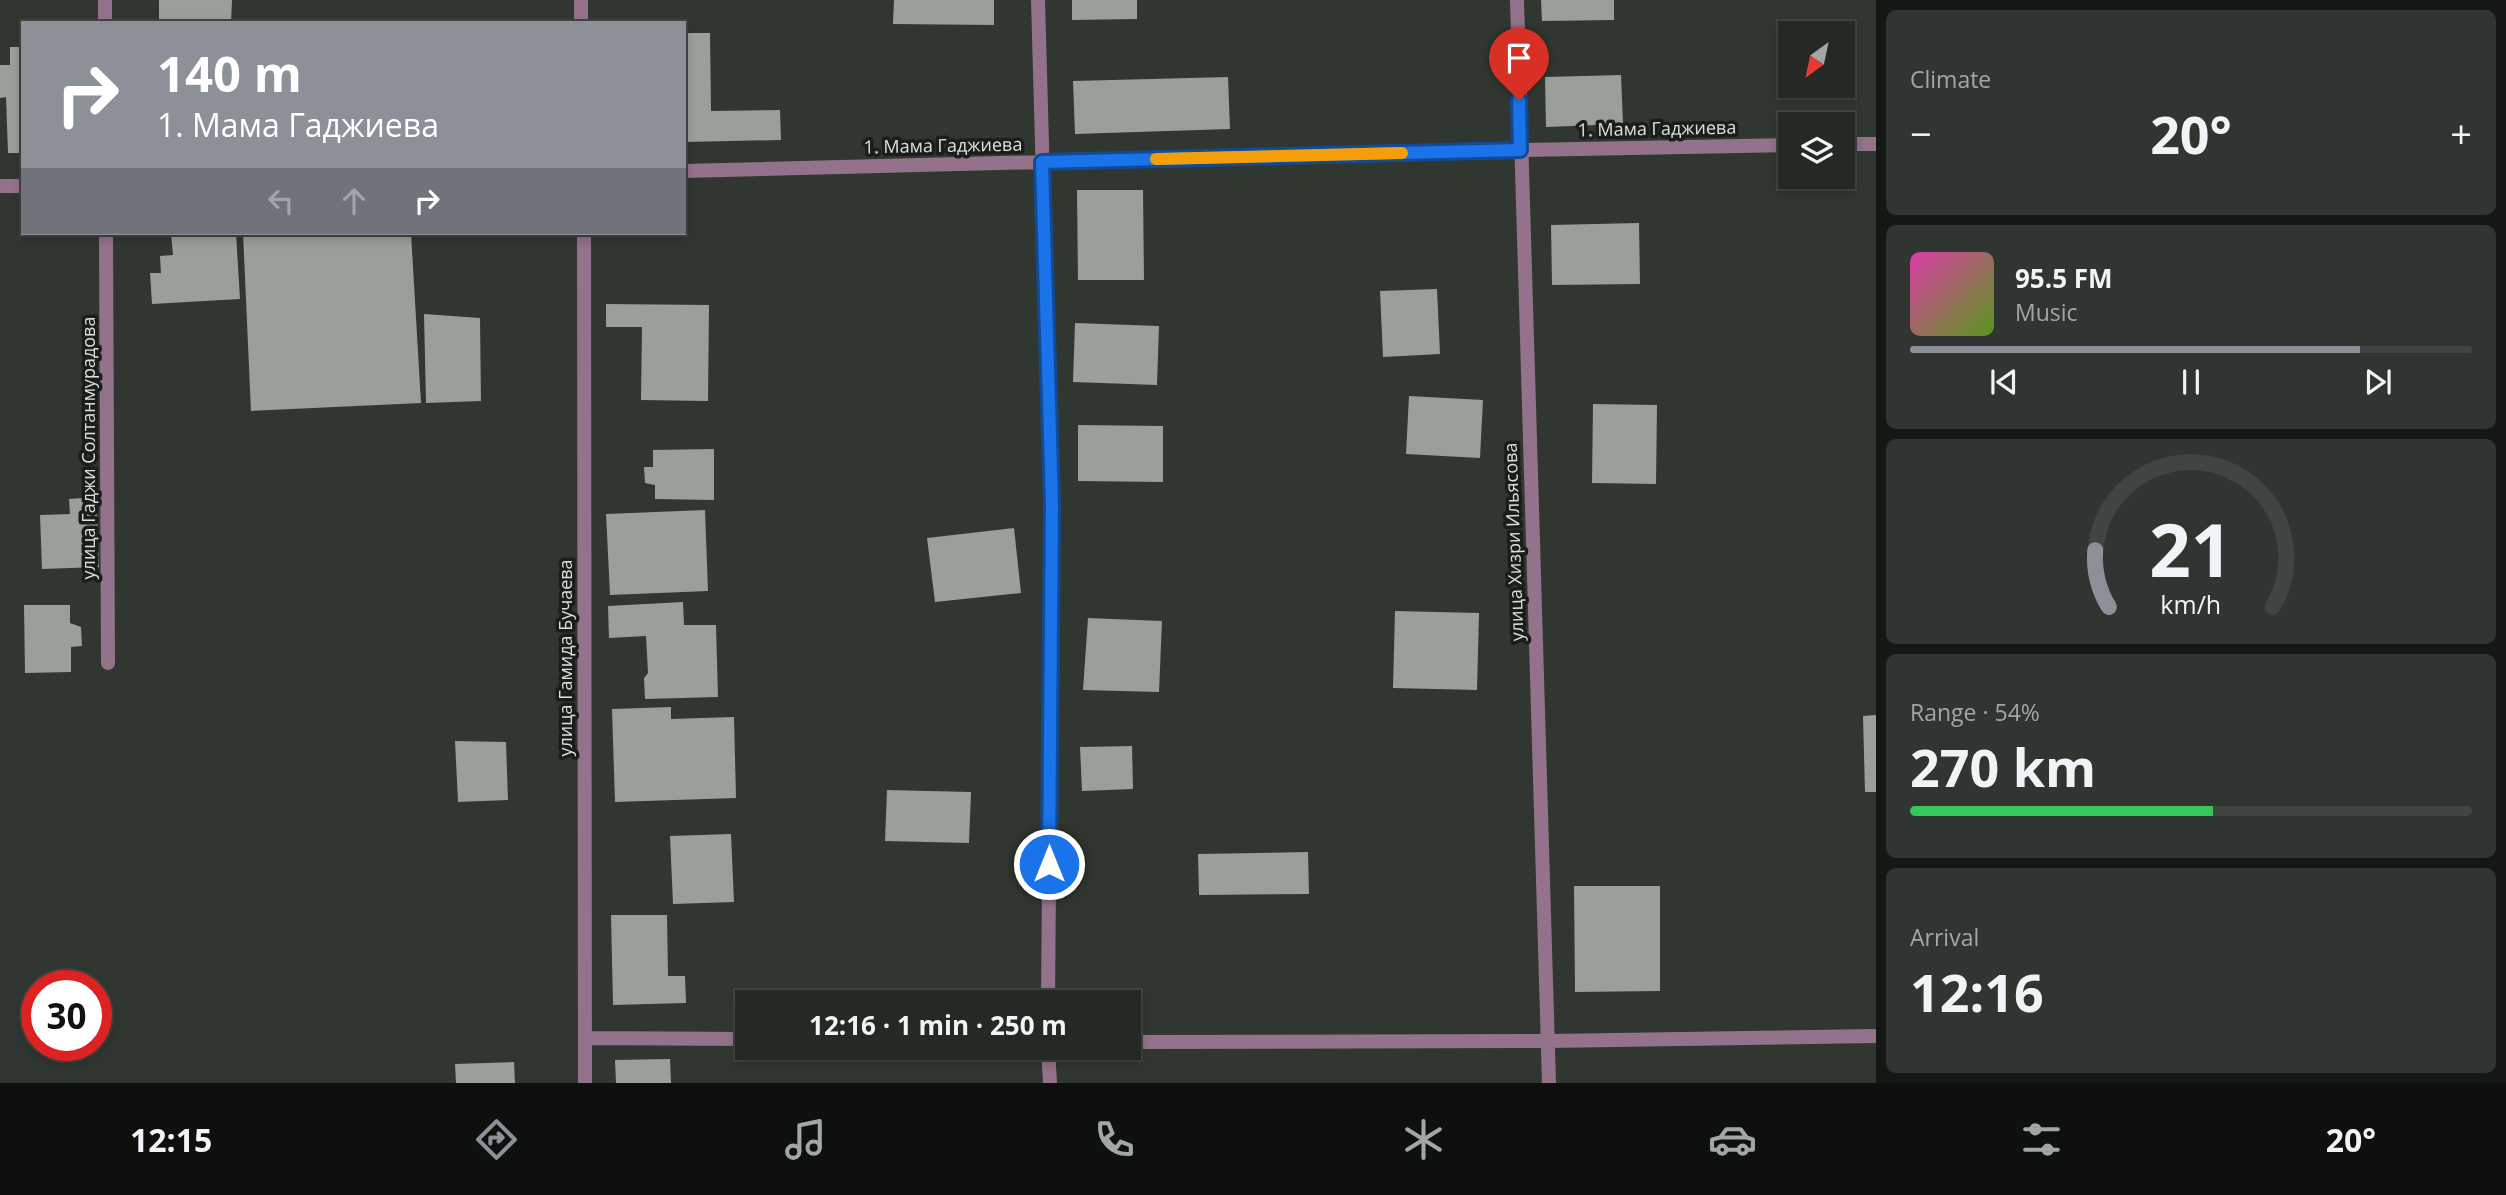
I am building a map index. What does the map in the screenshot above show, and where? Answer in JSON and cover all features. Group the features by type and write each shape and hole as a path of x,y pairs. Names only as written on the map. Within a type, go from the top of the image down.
{"street":[{"path":"105,0 105,21"},
{"path":"581,0 581,21"},
{"path":"1038,0 1052,504 1048,990"},
{"name":"улица Хизри Ильясова","path":"1517,0 1549,1083"},
{"path":"1855,144 1876,144"},
{"name":"1. Мама Гаджиева","path":"686,171 1778,145"},
{"path":"0,186 21,186"},
{"name":"улица Гаджи Солтанмурадова","path":"106,235 108,663"},
{"name":"улица Гамида Бучаева","path":"584,235 585,1083"},
{"path":"1141,1042 1876,1037"},
{"path":"584,1038 735,1039"},
{"path":"1048,1060 1049,1083"}],"building":[{"path":"159,0 232,0 231,21 159,21"},
{"path":"894,0 994,0 994,25 893,24"},
{"path":"1072,0 1137,0 1137,19 1072,20"},
{"path":"1541,0 1614,0 1614,20 1542,21"},
{"path":"686,33 710,33 711,111 780,110 781,140 686,142"},
{"path":"10,47 21,47 21,153 8,153 6,97 0,98 0,65 10,65"},
{"path":"1621,75 1623,124 1546,127 1545,77"},
{"path":"1228,77 1230,129 1075,134 1073,81"},
{"path":"1077,190 1143,190 1144,280 1078,280"},
{"path":"1639,223 1640,284 1552,285 1551,225"},
{"path":"171,235 236,235 240,299 152,304 150,273 161,273 160,256 173,255"},
{"path":"243,235 411,235 421,403 251,411"},
{"path":"1437,289 1440,354 1383,357 1380,291"},
{"path":"606,304 709,305 708,401 641,400 642,327 606,327"},
{"path":"424,314 480,318 481,401 426,403"},
{"path":"1075,323 1159,326 1157,385 1073,382"},
{"path":"1409,396 1483,400 1480,458 1406,454"},
{"path":"1593,404 1657,405 1656,484 1592,483"},
{"path":"1078,425 1163,426 1163,482 1078,481"},
{"path":"714,449 714,500 655,499 655,485 645,483 644,467 653,467 653,450"},
{"path":"96,497 99,567 42,569 40,515 70,514 69,499"},
{"path":"705,510 708,591 610,595 606,514"},
{"path":"1014,528 1021,593 935,602 927,538"},
{"path":"683,602 684,625 716,625 718,697 645,699 644,678 648,673 646,636 609,638 608,606"},
{"path":"24,605 70,605 70,623 81,627 82,646 71,647 71,672 25,673"},
{"path":"1395,611 1479,613 1477,690 1393,688"},
{"path":"1088,618 1162,621 1159,692 1083,690"},
{"path":"671,707 671,719 734,717 736,798 615,802 612,709"},
{"path":"1876,715 1876,792 1865,792 1863,716"},
{"path":"455,741 506,742 508,800 458,802"},
{"path":"1132,746 1133,789 1082,791 1080,747"},
{"path":"887,790 971,792 969,843 885,841"},
{"path":"731,834 734,902 673,904 670,836"},
{"path":"1308,852 1309,894 1199,895 1198,854"},
{"path":"1574,886 1660,886 1660,991 1575,992"},
{"path":"611,915 667,915 668,976 685,976 686,1003 613,1005"},
{"path":"670,1059 671,1083 616,1083 615,1060"},
{"path":"514,1062 515,1083 456,1083 455,1064"}],"slow traffic":[{"path":"1156,159 1402,153"}],"route":[{"path":"1049,864 1052,504 1042,162 1520,150 1519,100"}]}
